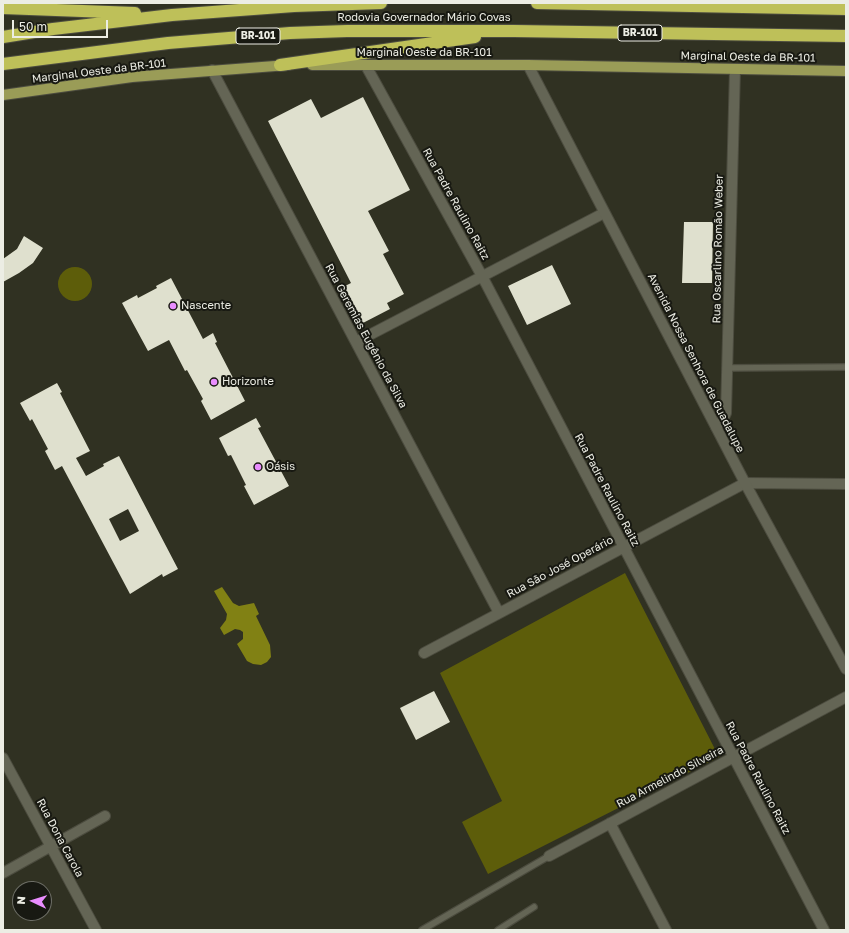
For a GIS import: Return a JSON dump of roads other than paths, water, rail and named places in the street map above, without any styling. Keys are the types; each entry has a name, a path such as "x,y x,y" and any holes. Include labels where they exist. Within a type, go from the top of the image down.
{"highway":[{"name":"Rodovia Governador Mário Covas","path":"3,37 52,29 172,15 287,7 381,3"},
{"path":"537,3 846,9"},
{"path":"804,8 841,3"},
{"path":"3,8 172,15"},
{"name":"Rodovia Governador Mário Covas","path":"3,64 168,43 290,34 411,30 846,36"},
{"path":"280,65 514,31"}],"main road":[{"name":"Marginal Oeste da BR-101","path":"3,95 132,77 280,65 528,65 846,71"}],"street":[{"name":"Rua Padre Raulino Raitz","path":"366,64 482,276 824,930"},
{"name":"Avenida Nossa Senhora de Guadalupe","path":"528,65 745,483 846,669"},
{"name":"Rua Oscarlino Romão Weber","path":"716,427 722,421 726,413 735,69"},
{"name":"Rua Geremias Eugênio da Silva","path":"212,70 499,613"},
{"path":"356,342 604,213"},
{"name":"Rua São José Operário","path":"424,653 745,483 846,484"},
{"name":"Rua Armelindo Silveira","path":"549,856 846,697"},
{"name":"Rua Dona Carola","path":"3,758 96,930"},
{"path":"3,873 105,816"},
{"path":"610,823 666,930"}],"lane":[{"path":"727,368 846,367"},
{"path":"422,930 549,856"},
{"path":"498,930 534,907"}],"place":[{"name":"Nascente","path":"173,306"},
{"name":"Horizonte","path":"214,382"},
{"name":"Oásis","path":"258,467"}]}
